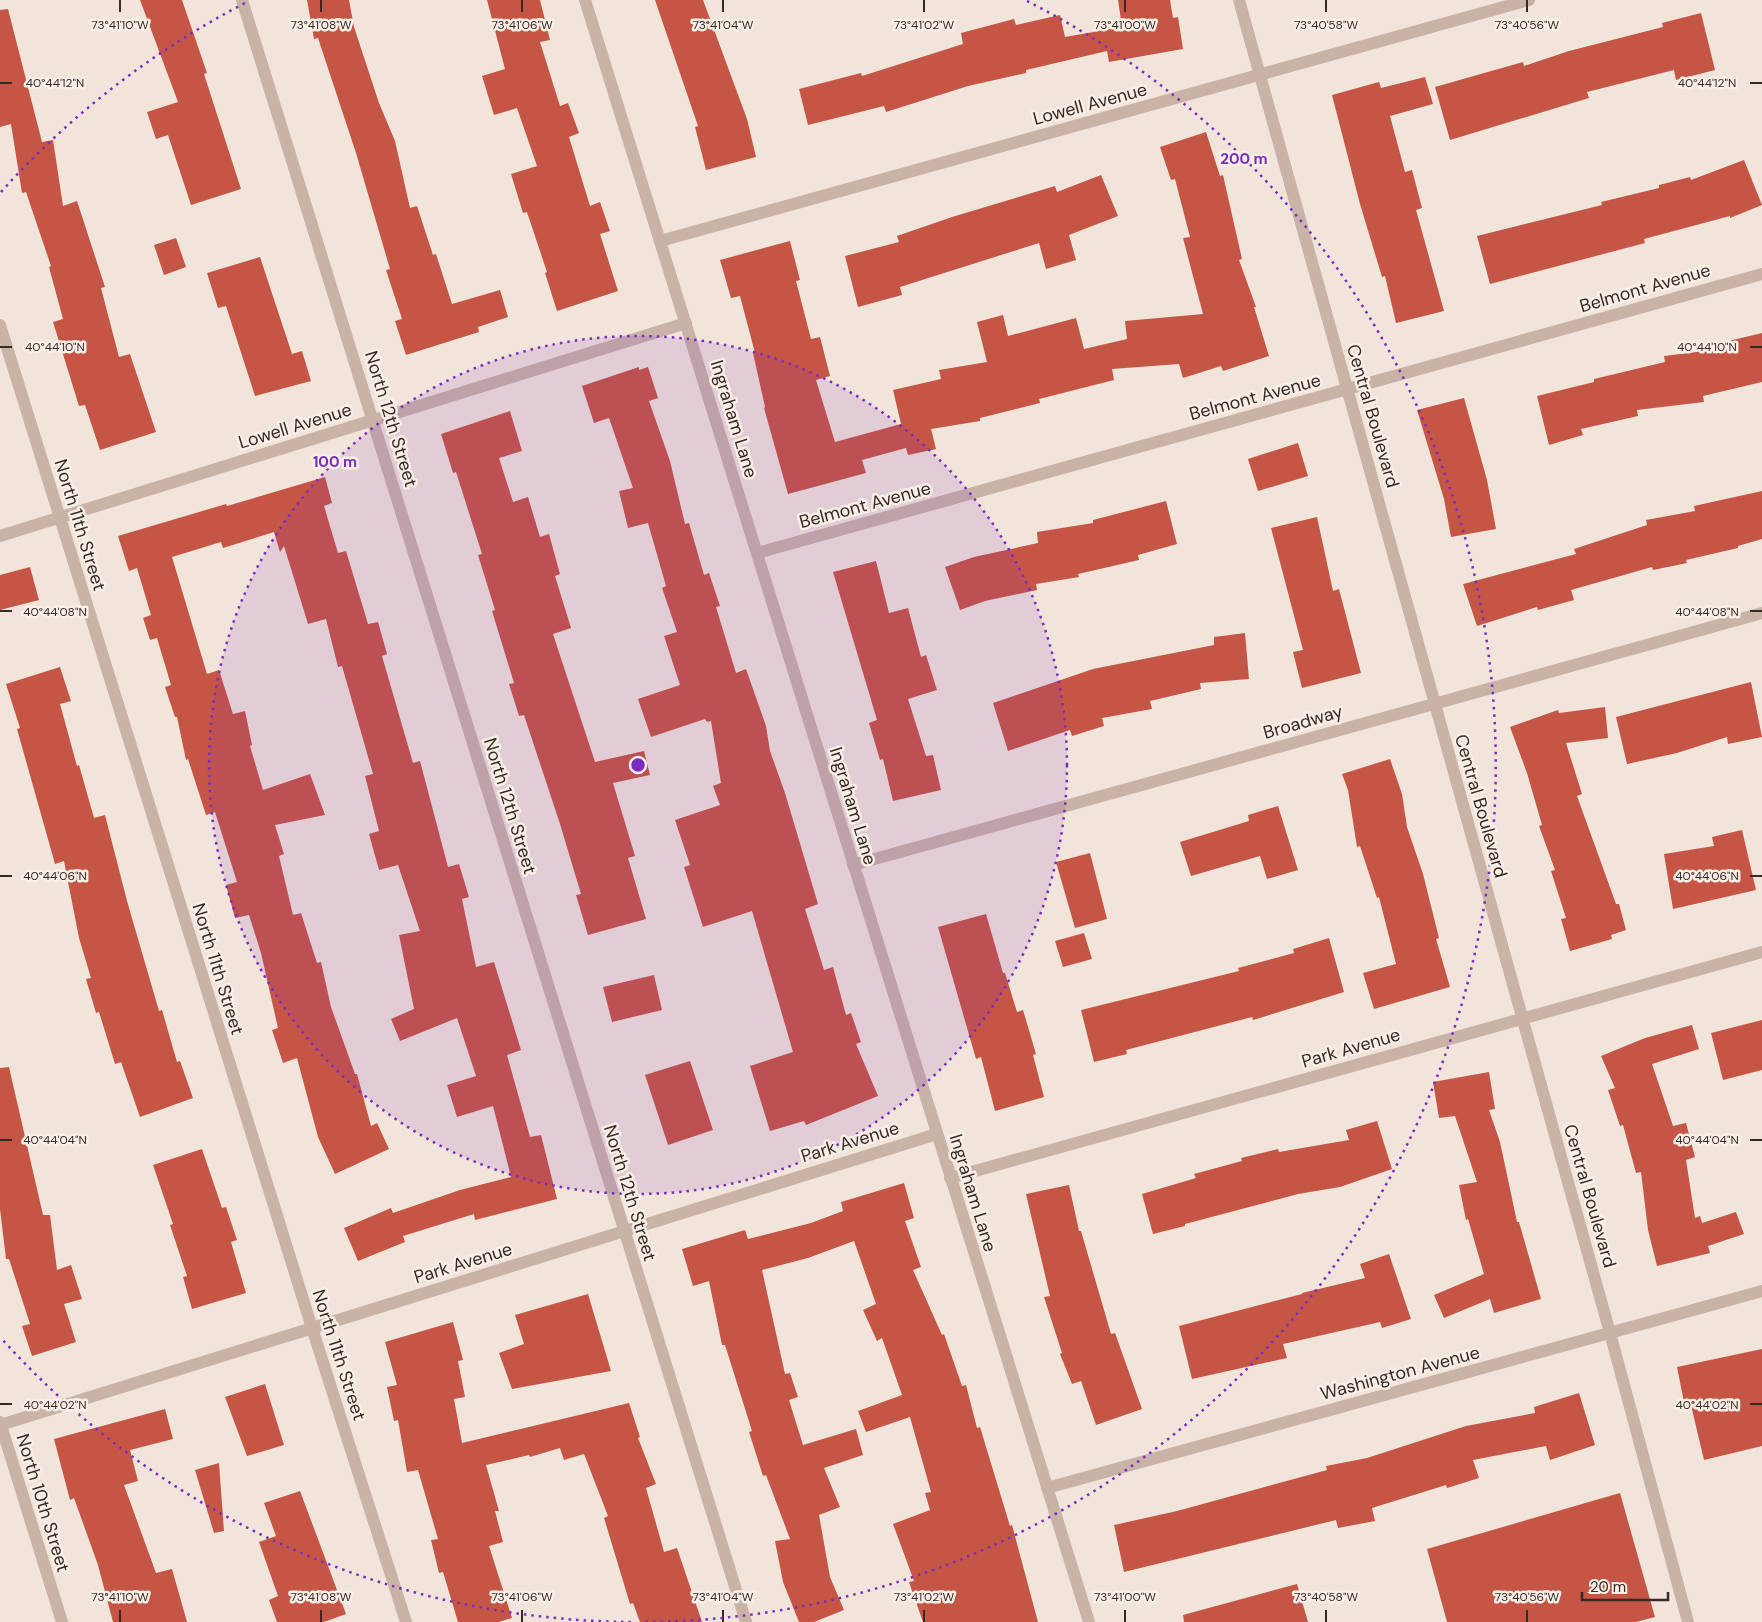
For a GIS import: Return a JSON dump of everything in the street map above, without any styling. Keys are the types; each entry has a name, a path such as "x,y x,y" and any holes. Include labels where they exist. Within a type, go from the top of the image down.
{"street":[{"name":"North 12th Street","path":"242,0 746,1622"},
{"name":"Ingraham Lane","path":"585,0 1089,1622"},
{"name":"Central Boulevard","path":"1239,0 1610,1333 1688,1622"},
{"name":"Lowell Avenue","path":"660,241 1529,0"},
{"name":"Belmont Avenue","path":"757,552 1762,274"},
{"name":"Lowell Avenue","path":"0,536 686,323"},
{"name":"North 11th Street","path":"0,325 312,1328 406,1622"},
{"name":"Broadway","path":"853,865 1762,613"},
{"name":"Park Avenue","path":"950,1178 1762,952"},
{"name":"Park Avenue","path":"0,1424 937,1134"},
{"name":"Washington Avenue","path":"1047,1488 1762,1291"},
{"name":"North 10th Street","path":"0,1424 62,1622"}],"building":[{"path":"140,0 182,0 207,73 204,74 241,189 191,205 168,135 156,139 147,112 178,102"},
{"path":"307,0 349,0 354,27 379,103 395,141 410,208 417,206 433,255 436,254 452,304 500,290 508,317 478,327 479,332 406,355 395,321 402,319 386,270 390,269 356,153 318,38 314,39"},
{"path":"487,0 540,0 550,40 540,42 560,106 568,103 579,133 569,137 590,206 600,202 610,231 600,234 618,291 557,311 545,273 547,272 527,212 523,213 511,174 537,166 517,108 494,115 482,76 505,69"},
{"path":"655,0 703,0 747,119 756,157 706,170 695,127 698,126"},
{"path":"1118,0 1170,0 1173,18 1178,17 1183,49 1109,62 1107,51 1026,70 1026,73 968,86 886,112 884,106 808,125 799,89 861,73 862,76 963,44 961,33 1014,19 1016,25 1060,15 1065,37 1122,27"},
{"path":"8,9 42,142 53,140 63,206 77,201 105,287 101,288 119,357 130,354 156,432 100,450 85,405 79,406 53,322 63,319 49,267 51,266 26,192 22,193 11,124 0,127 0,10"},
{"path":"1701,13 1715,70 1676,80 1674,70 1587,92 1589,98 1450,140 1435,87 1523,62 1524,66 1569,51 1663,27 1662,23"},
{"path":"1425,77 1433,104 1390,116 1405,172 1412,170 1422,208 1416,210 1444,311 1396,323 1385,276 1382,277 1360,204 1332,95 1379,82 1381,88"},
{"path":"1206,132 1220,176 1223,175 1242,259 1239,260 1256,307 1254,307 1269,356 1223,371 1221,366 1183,378 1179,364 1112,369 1114,380 1039,399 1040,403 980,418 980,421 931,429 936,449 908,455 906,448 862,460 866,473 788,494 764,408 753,353 755,353 740,296 731,298 720,260 790,241 800,280 796,281 811,339 820,337 830,376 816,380 835,442 901,424 893,390 941,379 939,370 987,362 977,322 1003,315 1008,336 1076,318 1084,349 1127,339 1125,321 1203,314 1183,238 1190,237 1175,179 1171,180 1160,147"},
{"path":"1744,160 1762,205 1730,218 1730,216 1644,239 1645,243 1490,284 1477,236 1602,205 1601,202 1659,188 1659,185 1690,177 1691,180"},
{"path":"1101,175 1118,216 1069,235 1076,260 1046,269 1039,243 900,287 902,295 858,307 845,256 899,242 897,236 952,217 1055,186 1057,192"},
{"path":"176,238 186,267 164,275 154,245"},
{"path":"260,257 292,354 302,351 311,381 255,396 226,306 218,308 207,273"},
{"path":"1762,333 1762,382 1703,396 1704,402 1637,410 1638,416 1581,429 1583,435 1549,445 1537,396 1594,382 1594,379 1665,362 1664,356 1713,350 1712,345"},
{"path":"639,367 639,370 648,367 658,398 649,401 670,461 685,524 689,523 704,575 709,573 720,606 716,607 736,673 746,669 766,726 770,751 785,793 818,904 805,909 824,970 833,967 846,1015 851,1013 861,1042 856,1044 878,1096 806,1125 804,1121 770,1131 750,1066 793,1052 752,911 703,927 684,867 690,865 675,820 720,805 713,786 721,783 711,721 707,722 705,719 651,737 638,699 680,685 664,636 677,632 662,588 666,586 648,523 628,528 619,491 633,488 609,418 594,423 582,386"},
{"path":"1464,398 1487,480 1496,529 1451,537 1444,499 1417,410"},
{"path":"510,411 522,451 499,458 513,502 528,497 540,537 549,534 560,574 555,576 571,628 553,634 595,762 644,751 650,775 613,783 635,856 628,858 646,919 588,935 576,895 581,894 560,824 524,715 519,716 509,684 514,683 492,611 495,610 478,555 482,554 456,472 453,473 441,434"},
{"path":"1298,443 1308,476 1258,491 1248,459"},
{"path":"325,477 332,503 324,506 338,553 346,551 368,624 378,622 387,654 382,656 413,763 420,761 448,867 459,864 469,897 462,899 476,967 494,962 521,1050 507,1055 530,1137 541,1135 557,1199 475,1220 474,1214 403,1236 405,1242 358,1261 344,1228 391,1208 393,1213 460,1190 511,1177 493,1106 457,1117 447,1085 476,1076 457,1018 400,1041 391,1019 414,1009 399,935 420,931 398,865 379,870 369,834 379,831 365,776 373,774 342,666 338,667 326,619 308,624 284,546 280,552 274,532 223,548 221,542 172,557 207,674 219,670 233,714 245,711 252,745 250,746 263,790 310,774 325,815 275,825 284,854 279,856 293,915 301,913 317,963 321,962 331,1007 355,1074 357,1074 371,1126 377,1123 389,1149 335,1174 318,1137 297,1058 283,1063 272,1030 278,1028 261,953 249,915 235,918 226,885 237,882 215,812 206,815 188,759 186,760 177,717 175,717 165,687 171,685 157,638 150,640 143,618 151,615 137,568 129,571 118,536"},
{"path":"1762,491 1762,539 1738,546 1738,548 1686,560 1687,563 1653,570 1652,567 1571,590 1574,600 1538,610 1537,607 1477,626 1463,584 1576,554 1574,549 1647,525 1646,520 1695,511 1694,506"},
{"path":"1166,501 1177,544 1138,555 1139,560 1078,574 1079,577 1036,584 1037,590 985,601 960,610 945,567 974,557 1038,543 1037,532 1093,523 1093,520"},
{"path":"1317,517 1333,591 1339,589 1361,673 1302,688 1293,652 1303,650 1271,528"},
{"path":"876,561 889,613 908,608 921,657 926,655 937,690 908,699 926,756 933,755 941,790 893,801 883,759 880,760 869,723 877,720 833,572"},
{"path":"30,567 39,600 0,610 0,575"},
{"path":"1245,633 1249,679 1200,683 1201,689 1150,701 1152,709 1102,718 1104,726 1072,736 1070,730 1008,751 993,703 1093,669 1214,645 1214,637"},
{"path":"60,667 71,701 60,704 77,766 79,765 94,818 105,815 127,901 159,1011 162,1010 177,1062 180,1061 193,1098 140,1117 121,1062 115,1064 99,1012 96,1013 86,979 91,978 79,938 64,861 55,864 17,729 20,728 6,684"},
{"path":"1751,682 1762,737 1728,744 1727,737 1677,753 1627,764 1616,717"},
{"path":"1605,707 1608,738 1566,743 1582,794 1577,796 1616,904 1619,904 1626,930 1611,935 1612,939 1570,951 1561,919 1566,918 1551,871 1555,870 1539,826 1542,825 1527,773 1510,727 1558,710 1559,713"},
{"path":"1390,759 1402,794 1407,827 1423,874 1439,938 1436,939 1450,987 1374,1009 1363,973 1396,964 1379,897 1377,898 1360,846 1357,847 1348,790 1342,774"},
{"path":"1278,806 1298,870 1267,879 1260,856 1191,876 1180,842 1249,821 1248,815"},
{"path":"1742,830 1756,890 1673,909 1664,854 1714,846 1712,837"},
{"path":"1090,853 1107,919 1075,928 1056,862"},
{"path":"986,914 1003,973 1005,973 1017,1012 1023,1010 1036,1054 1033,1055 1044,1097 995,1111 981,1057 976,1059 938,927"},
{"path":"1084,933 1092,959 1063,967 1055,941"},
{"path":"1329,938 1344,992 1253,1020 1252,1017 1126,1050 1127,1054 1094,1062 1081,1010 1239,971 1238,968 1294,953 1293,949"},
{"path":"654,975 662,1010 612,1022 603,987"},
{"path":"1762,1020 1762,1070 1723,1080 1711,1033"},
{"path":"1692,1025 1699,1049 1652,1064 1673,1126 1686,1123 1695,1157 1686,1160 1695,1218 1700,1216 1702,1223 1736,1212 1744,1234 1708,1246 1710,1253 1657,1266 1648,1230 1641,1172 1636,1173 1623,1125 1620,1126 1608,1090 1615,1088 1601,1056 1645,1038"},
{"path":"690,1061 713,1130 668,1145 645,1075"},
{"path":"9,1067 43,1215 50,1215 57,1270 71,1265 82,1299 64,1304 76,1342 32,1356 22,1326 30,1324 9,1259 6,1259 0,1209 0,1068"},
{"path":"1489,1072 1495,1109 1489,1110 1500,1142 1517,1222 1519,1222 1541,1299 1494,1313 1490,1299 1444,1318 1434,1295 1484,1274 1468,1219 1466,1220 1459,1185 1477,1182 1455,1116 1439,1118 1433,1082"},
{"path":"1377,1121 1392,1169 1340,1187 1298,1194 1153,1234 1142,1194 1196,1178 1194,1174 1242,1161 1241,1158 1278,1149 1279,1152 1349,1140 1346,1130"},
{"path":"202,1149 222,1208 226,1207 237,1240 231,1242 246,1293 192,1309 183,1277 187,1276 170,1225 173,1224 153,1165"},
{"path":"904,1183 914,1218 905,1221 921,1267 913,1270 942,1335 944,1334 962,1386 966,1385 977,1428 980,1427 1010,1526 1012,1525 1038,1622 923,1622 909,1582 914,1581 893,1524 930,1510 925,1493 931,1492 910,1417 866,1432 858,1411 902,1395 882,1338 877,1341 863,1310 876,1304 854,1241 808,1258 762,1270 785,1374 790,1373 798,1397 789,1400 803,1445 856,1429 863,1455 824,1468 840,1507 819,1515 830,1577 844,1610 814,1622 799,1622 783,1582 775,1541 790,1539 766,1475 763,1476 749,1432 752,1431 725,1345 722,1345 709,1281 693,1286 682,1249 745,1230 748,1239 811,1223 843,1211 841,1202"},
{"path":"1069,1185 1079,1231 1081,1231 1111,1334 1115,1333 1142,1409 1096,1425 1081,1381 1072,1384 1060,1354 1062,1353 1044,1297 1050,1296 1026,1194"},
{"path":"1389,1254 1411,1319 1382,1328 1380,1322 1283,1344 1287,1358 1192,1379 1179,1326 1365,1278 1360,1264"},
{"path":"588,1294 611,1371 512,1389 499,1353 524,1344 515,1315"},
{"path":"453,1322 463,1360 458,1361 465,1397 454,1399 462,1443 629,1403 640,1437 638,1438 656,1484 646,1488 664,1552 677,1548 702,1622 640,1622 633,1603 630,1604 604,1518 608,1516 584,1454 564,1460 560,1448 530,1457 529,1455 486,1465 499,1511 495,1511 503,1542 489,1546 512,1618 499,1622 458,1622 443,1572 439,1573 431,1540 438,1539 418,1470 407,1472 398,1420 394,1421 387,1387 397,1385 385,1342"},
{"path":"1762,1349 1762,1446 1704,1460 1690,1401 1684,1402 1677,1367"},
{"path":"265,1384 284,1445 247,1456 225,1397"},
{"path":"1579,1393 1595,1445 1550,1460 1546,1446 1473,1460 1479,1478 1447,1488 1446,1485 1372,1508 1375,1521 1338,1528 1336,1520 1124,1572 1114,1525 1177,1511 1327,1470 1326,1466 1367,1458 1466,1426 1535,1413 1534,1407"},
{"path":"165,1409 173,1439 130,1450 138,1481 124,1485 156,1573 172,1569 187,1622 113,1622 98,1565 74,1498 70,1500 54,1439"},
{"path":"219,1463 224,1531 214,1533 195,1470"},
{"path":"300,1491 346,1614 324,1622 277,1622 269,1600 278,1596 259,1542 276,1536 264,1503"},
{"path":"1620,1493 1655,1617 1636,1622 1447,1622 1427,1549"},
{"path":"1297,1584 1308,1622 1184,1622 1183,1615"}]}
